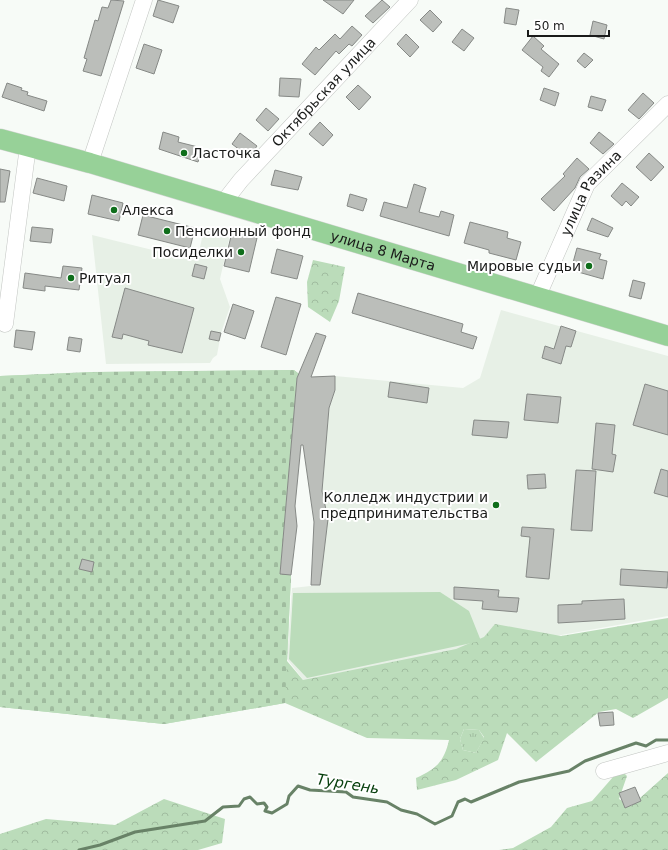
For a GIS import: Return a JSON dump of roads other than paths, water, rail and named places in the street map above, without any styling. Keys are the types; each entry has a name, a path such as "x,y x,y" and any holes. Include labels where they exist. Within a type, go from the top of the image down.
{"main road":[{"name":"улица 8 Марта","path":"0,139 90,163 536,298 668,336"}],"street":[{"path":"90,163 144,0"},
{"name":"Октябрьская улица","path":"223,203 241,180 410,0"},
{"name":"улица Разина","path":"536,298 587,184 668,104"},
{"path":"5,324 28,146"},
{"path":"604,771 668,753"}],"waterway":[{"name":"Тургень","path":"79,850 100,845 135,832 205,821 223,807 239,806 244,799 250,797 257,804 264,803 267,807 265,811 272,813 287,804 289,796 298,786 310,790 346,792 353,797 387,802 401,810 417,814 435,824 452,816 458,802 465,799 471,802 519,782 569,771 585,761 636,743 646,746 656,740 668,740"}],"place":[{"name":"Ласточка","path":"184,153"},
{"name":"Алекса","path":"114,210"},
{"name":"Пенсионный фонд","path":"167,231"},
{"name":"Посиделки","path":"241,252"},
{"name":"Мировые судьи","path":"589,266"},
{"name":"Ритуал","path":"71,278"},
{"name":"Колледж индустрии и предпринимательства","path":"496,505"}]}
